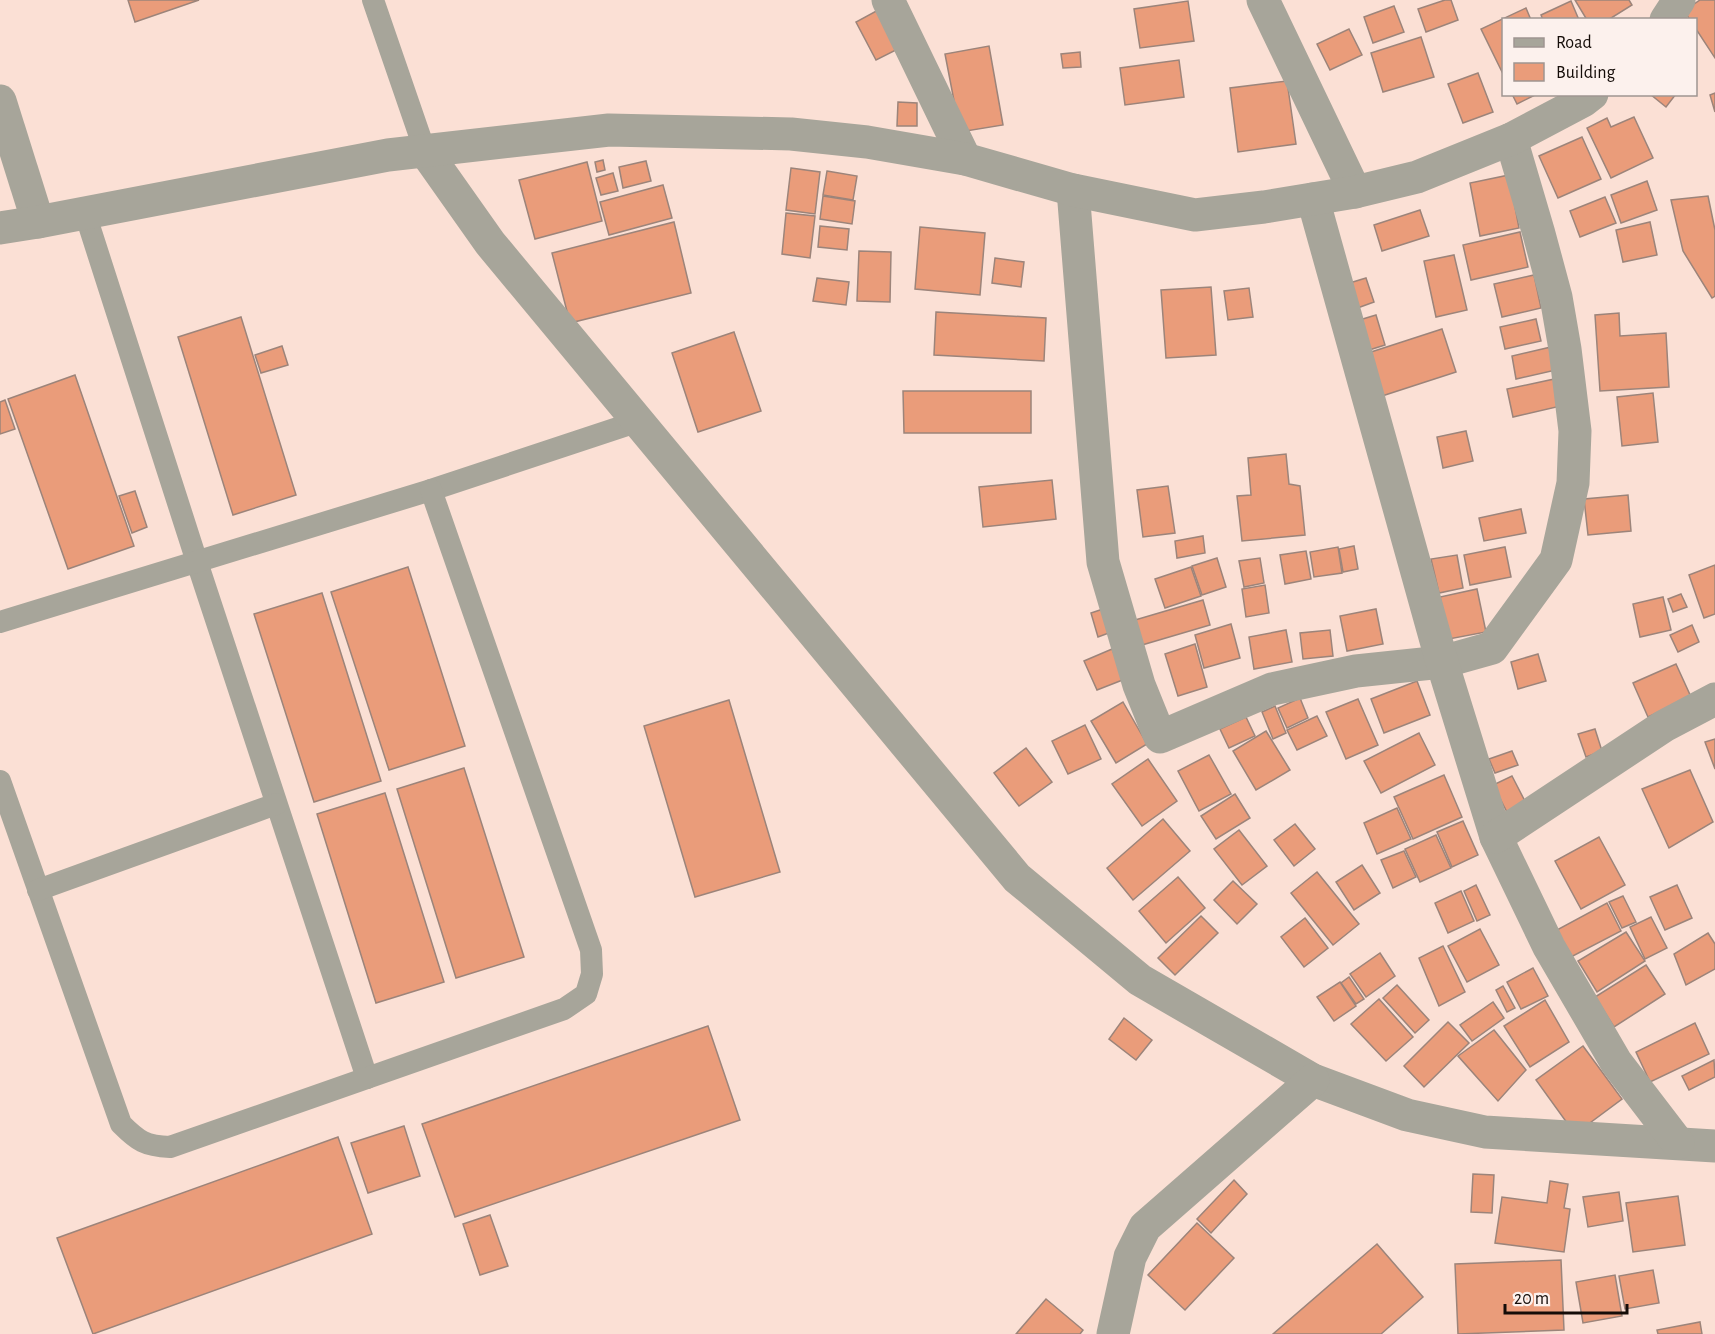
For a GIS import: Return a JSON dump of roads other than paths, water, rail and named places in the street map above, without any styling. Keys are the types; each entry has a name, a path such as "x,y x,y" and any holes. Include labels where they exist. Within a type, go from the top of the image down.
{"street":[{"path":"888,0 965,159"},
{"path":"1263,0 1355,192"},
{"path":"1666,18 1679,0"},
{"path":"0,228 388,155 609,130 790,134 867,142 965,159 1073,190 1195,215 1355,192 1417,177 1511,139 1589,96"},
{"path":"0,101 38,222"},
{"path":"1073,190 1103,562 1139,685 1160,737 1272,689 1356,671 1442,662 1492,648 1556,560 1573,483 1575,431 1556,297 1511,139"},
{"path":"425,150 490,243 1017,878 1140,980 1313,1080 1407,1115 1485,1132 1715,1146"},
{"path":"1313,199 1442,662 1496,837 1549,947 1616,1062 1678,1143"},
{"path":"1496,837 1664,726 1715,699"},
{"path":"1113,1334 1130,1257 1145,1227 1313,1080"}],"lane":[{"path":"373,0 425,150"},
{"path":"85,213 276,804 368,1078"},
{"path":"0,622 431,490 639,421"},
{"path":"0,781 121,1124 137,1140 153,1147 170,1147 564,1009 586,994 592,974 591,950 431,490"},
{"path":"38,890 276,804"}]}
